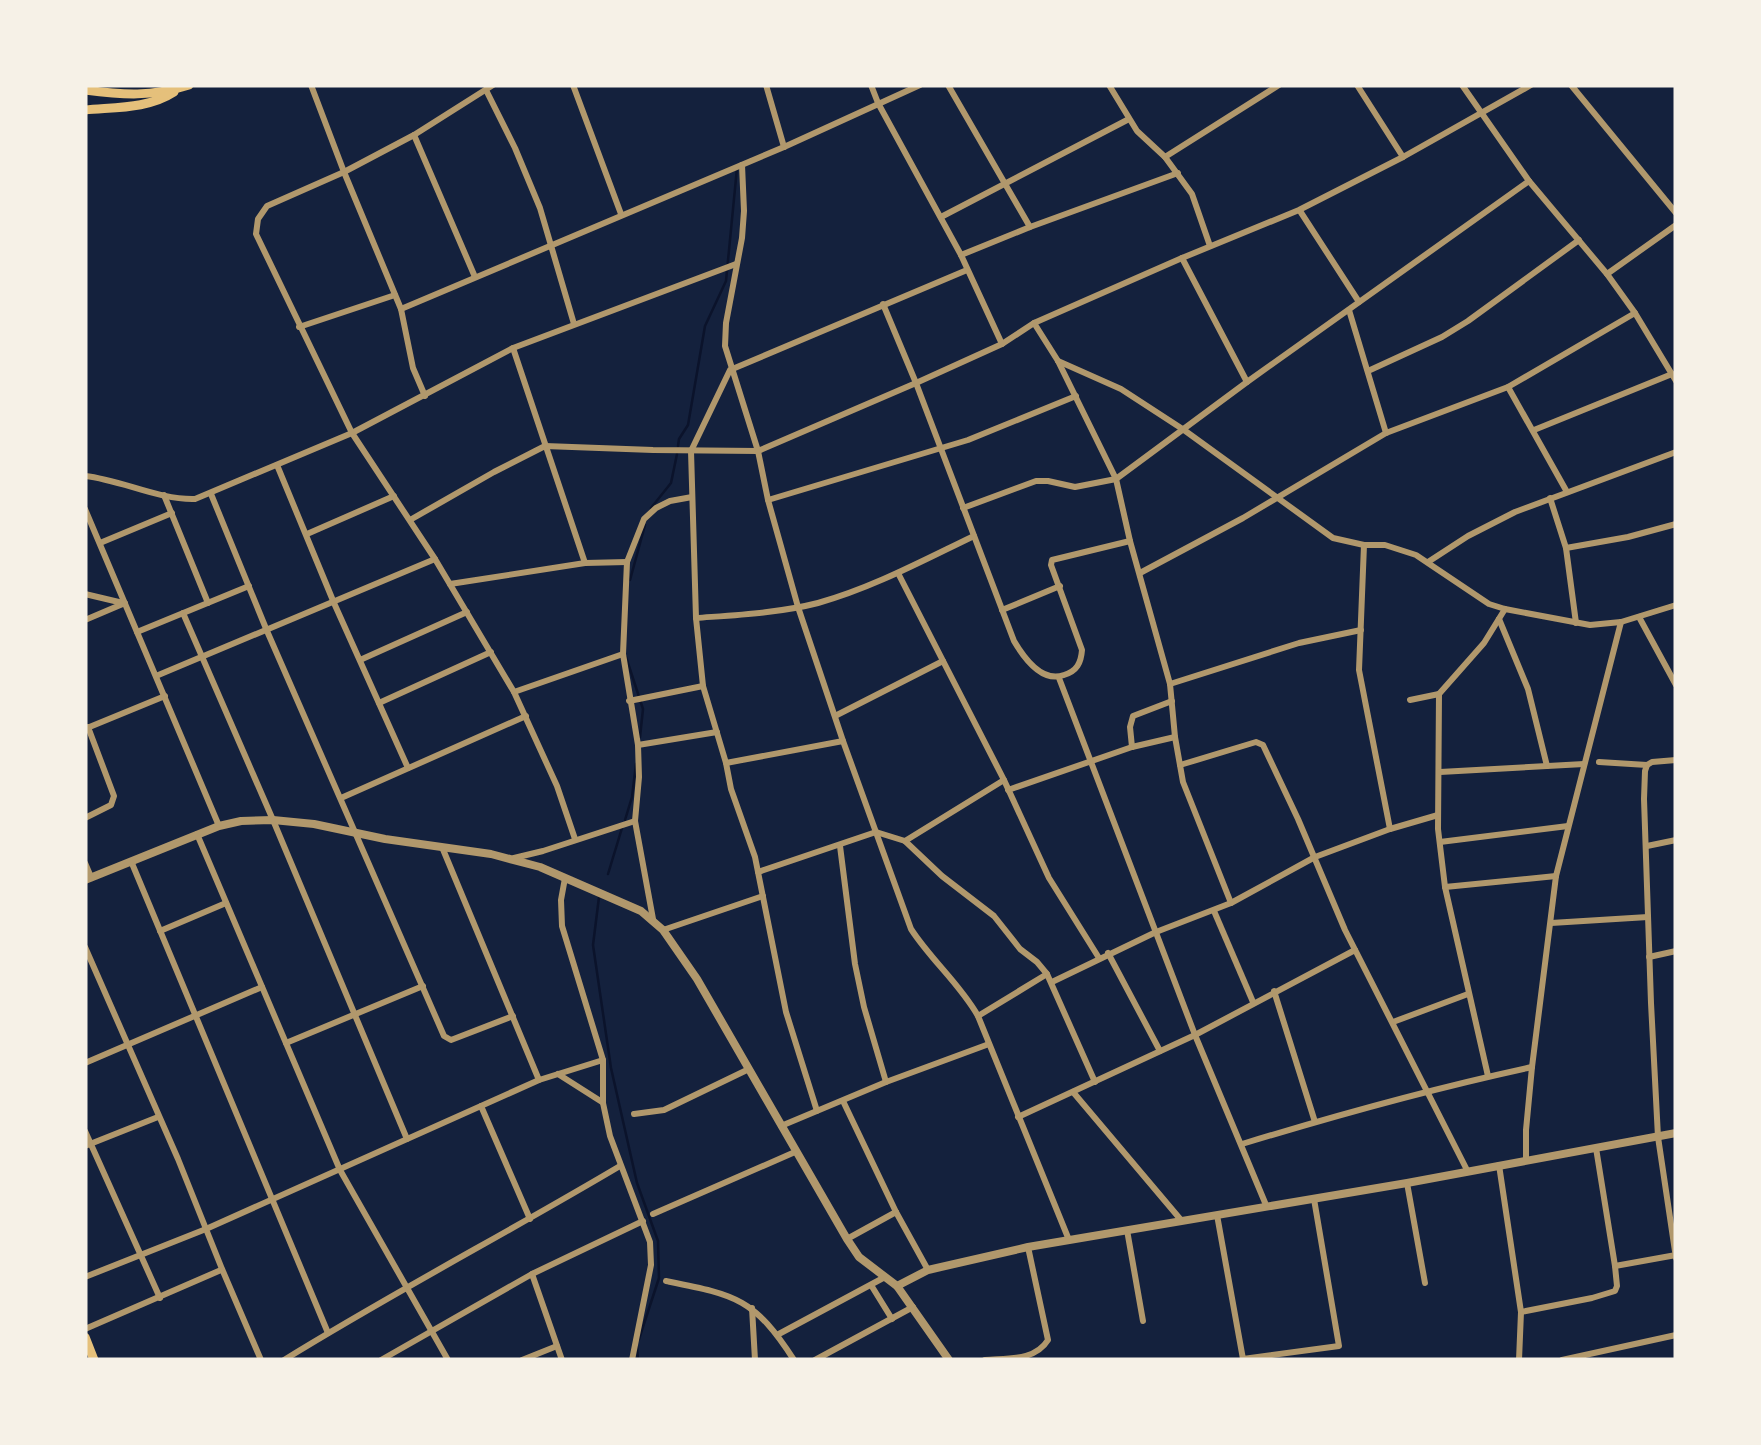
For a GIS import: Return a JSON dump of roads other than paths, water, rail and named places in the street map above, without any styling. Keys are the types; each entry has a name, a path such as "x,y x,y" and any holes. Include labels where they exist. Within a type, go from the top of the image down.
{"main road":[{"path":"85,90 133,96 185,86"},
{"path":"85,110 146,105 185,86"},
{"path":"85,1338 94,1360"}],"street":[{"path":"312,85 401,309 413,368 424,396"},
{"path":"572,85 621,214"},
{"path":"766,85 784,147"},
{"path":"872,85 878,103 961,255 1002,344"},
{"path":"401,309 784,147 920,85"},
{"path":"948,85 1030,227"},
{"path":"1108,85 1138,131 1165,157 1192,194 1210,246"},
{"path":"1165,157 1280,85"},
{"path":"1357,85 1403,156"},
{"path":"1462,85 1529,180 1607,274 1674,378 1534,430"},
{"path":"410,520 545,446 758,451 1002,344 1034,324 1182,258 1299,210 1531,85"},
{"path":"1571,85 1676,213"},
{"path":"574,324 540,208 490,88 414,135 267,206 258,219 256,234 352,432 435,559 514,692 558,786 575,839"},
{"path":"941,217 1129,119"},
{"path":"414,135 476,277"},
{"path":"742,165 744,211 725,346 758,451 798,607 911,929 978,1016 1069,1240"},
{"path":"961,255 1178,174"},
{"path":"963,508 1036,481 1075,487 1116,479 1529,180"},
{"path":"1299,210 1359,302"},
{"path":"1607,274 1676,225"},
{"path":"1368,372 1455,329 1579,240"},
{"path":"1182,258 1247,382"},
{"path":"85,476 180,500 195,500 352,432 512,348 737,263"},
{"path":"817,1111 786,1012 758,872 703,686 696,618 690,451 730,370 968,270"},
{"path":"299,328 395,295"},
{"path":"883,304 1014,641 1037,670 1059,678 1073,672 1081,662 1082,650 1052,560 1130,541"},
{"path":"1348,310 1386,433"},
{"path":"1140,574 1181,554 1386,433 1508,387 1634,314"},
{"path":"1034,324 1076,396 1116,479 1170,684 1175,736 1190,802 1231,903"},
{"path":"512,348 585,562"},
{"path":"1058,362 1121,389 1333,538 1401,549 1428,562 1480,599 1504,609 1576,623 1606,624 1676,605"},
{"path":"1508,387 1567,492"},
{"path":"768,500 968,440 1076,396"},
{"path":"1428,562 1495,522 1676,452"},
{"path":"276,465 408,768"},
{"path":"210,494 447,1040 513,1016"},
{"path":"164,495 208,602"},
{"path":"306,534 394,496"},
{"path":"653,920 634,821 638,745 622,654 628,562 644,519 670,501 692,497"},
{"path":"1550,498 1566,548 1576,623"},
{"path":"85,510 219,826"},
{"path":"100,543 172,514"},
{"path":"1566,548 1676,524"},
{"path":"696,618 819,602 898,573 974,536"},
{"path":"1364,545 1360,680 1390,828"},
{"path":"156,676 435,559"},
{"path":"450,584 585,562 628,562"},
{"path":"898,573 1050,878 1099,958"},
{"path":"137,632 248,586"},
{"path":"1002,610 1060,586"},
{"path":"85,594 125,603"},
{"path":"85,620 125,603"},
{"path":"1410,700 1440,694 1484,642 1504,609"},
{"path":"360,660 467,612"},
{"path":"183,613 407,1140"},
{"path":"1639,618 1676,685"},
{"path":"1499,619 1528,689 1546,766"},
{"path":"1526,1160 1532,1067 1556,876 1621,622"},
{"path":"1170,684 1299,643 1362,630"},
{"path":"379,703 491,652"},
{"path":"514,692 622,654"},
{"path":"835,716 944,661"},
{"path":"1059,678 1195,1035 1266,1205"},
{"path":"630,701 703,686"},
{"path":"1440,694 1438,815 1444,887 1488,1076"},
{"path":"85,818 111,805 114,796 86,728 165,696"},
{"path":"1132,746 1133,716 1172,702"},
{"path":"341,798 526,716"},
{"path":"638,745 716,732"},
{"path":"1008,790 1132,746 1175,736"},
{"path":"726,763 843,741"},
{"path":"1180,765 1260,742 1355,950 1468,1172"},
{"path":"1615,1266 1676,1257 1658,1137 1644,770 1652,762 1676,760"},
{"path":"1599,762 1647,766"},
{"path":"1440,772 1584,764"},
{"path":"904,841 1004,780"},
{"path":"1052,982 1108,953 1231,903 1315,858 1390,828 1438,815"},
{"path":"85,864 88,878 219,826 240,820 273,820 514,858 565,876 641,911 664,930 697,979 846,1240 859,1256 897,1286 948,1360"},
{"path":"514,858 634,821"},
{"path":"1440,842 1568,826"},
{"path":"758,872 876,832 904,841 994,916 1047,974 1095,1082"},
{"path":"196,834 340,1170 448,1360"},
{"path":"1647,846 1676,840"},
{"path":"840,846 855,964 886,1082"},
{"path":"442,847 538,1080"},
{"path":"131,861 328,1333"},
{"path":"565,876 562,926 603,1060 603,1102 620,1166 650,1242 651,1266 632,1360"},
{"path":"1444,887 1556,876"},
{"path":"664,930 763,896"},
{"path":"160,931 226,903"},
{"path":"1214,911 1254,1002"},
{"path":"1551,923 1648,917"},
{"path":"85,947 262,1360"},
{"path":"1018,1117 1195,1035 1355,950"},
{"path":"1649,957 1676,951"},
{"path":"1108,953 1160,1051"},
{"path":"978,1016 1047,974"},
{"path":"85,1063 262,986"},
{"path":"286,1043 423,986"},
{"path":"1274,991 1316,1122"},
{"path":"1393,1022 1468,994"},
{"path":"781,1126 989,1043"},
{"path":"85,1277 206,1229 538,1080 603,1060"},
{"path":"1242,1144 1532,1067"},
{"path":"634,1114 664,1110 748,1068"},
{"path":"558,1074 603,1102"},
{"path":"1073,1092 1181,1220"},
{"path":"843,1101 928,1270"},
{"path":"481,1106 530,1219"},
{"path":"88,1145 158,1116"},
{"path":"85,1131 160,1298"},
{"path":"897,1286 928,1270 1028,1246 1676,1134"},
{"path":"1521,1312 1616,1291 1596,1148"},
{"path":"653,1214 795,1152"},
{"path":"1499,1165 1521,1312 1519,1360"},
{"path":"284,1360 620,1166"},
{"path":"1408,1183 1425,1283"},
{"path":"1217,1215 1243,1360 1339,1346 1314,1199"},
{"path":"846,1240 896,1212"},
{"path":"381,1360 532,1274 643,1221"},
{"path":"1127,1230 1143,1321"},
{"path":"985,1360 1030,1356 1042,1351 1048,1340 1028,1246"},
{"path":"85,1330 222,1270"},
{"path":"532,1274 562,1360"},
{"path":"777,1335 885,1277"},
{"path":"666,1281 728,1295 752,1308 794,1360"},
{"path":"870,1285 892,1319"},
{"path":"816,1360 913,1307"},
{"path":"752,1308 755,1360"},
{"path":"1562,1360 1676,1335"},
{"path":"522,1360 557,1346"}],"waterway":[{"path":"678,446 688,425 705,326 726,281 737,168"},
{"path":"651,508 671,483 677,454"},
{"path":"630,580 645,525"},
{"path":"626,657 643,709 640,737"},
{"path":"625,820 636,764"},
{"path":"608,874 622,828"},
{"path":"599,897 593,945 611,1068 637,1183 658,1241 659,1278 639,1339"},
{"path":"637,1347 638,1360"}]}
